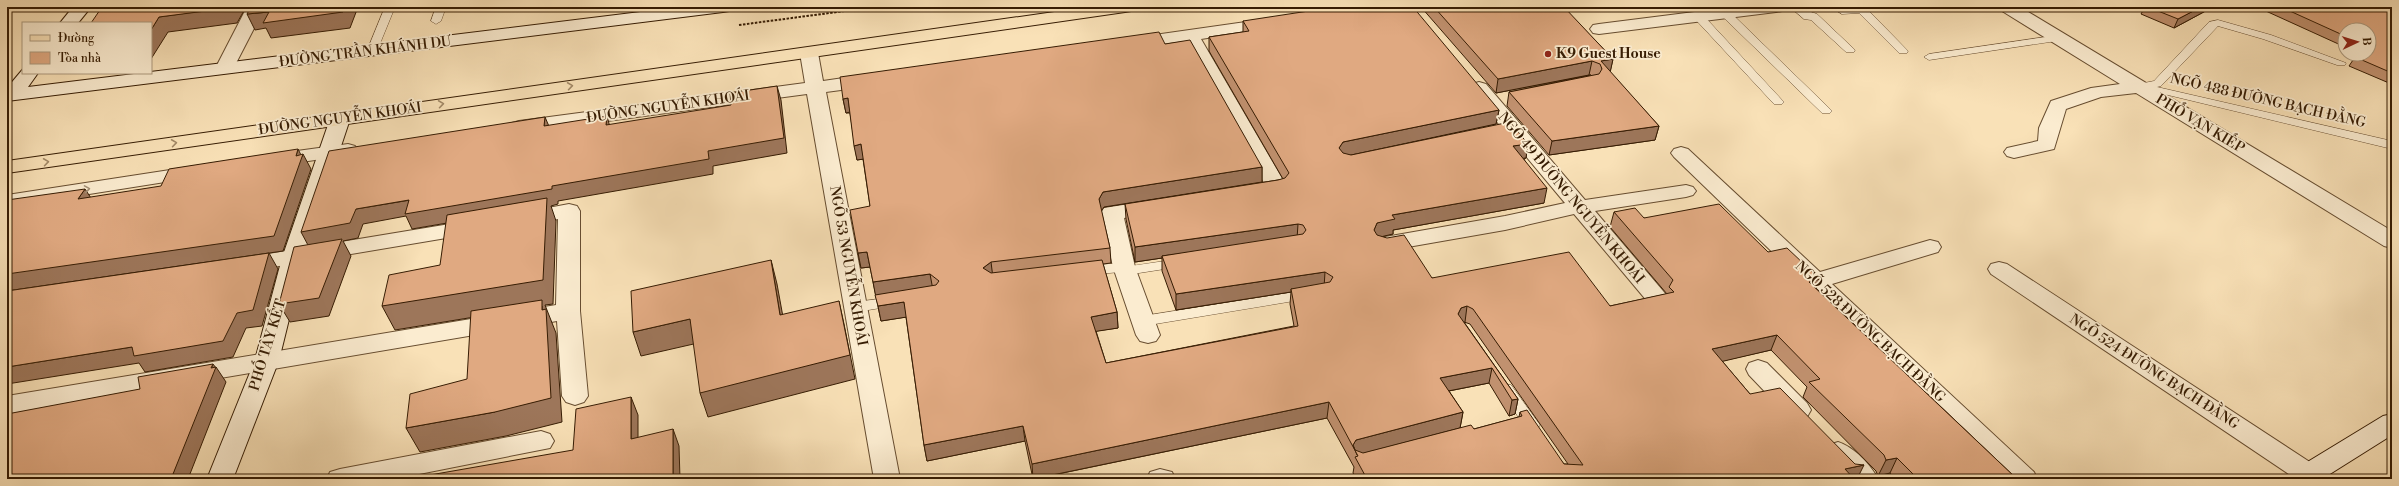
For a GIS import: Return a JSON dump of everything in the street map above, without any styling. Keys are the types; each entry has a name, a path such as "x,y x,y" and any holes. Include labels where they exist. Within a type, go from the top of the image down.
{"main road":[{"name":"ĐƯỜNG NGUYỄN KHOÁI","path":"7,152 1035,7"},
{"name":"ĐƯỜNG NGUYỄN KHOÁI","path":"7,167 1126,7"}],"street":[{"path":"70,22 82,7"},
{"path":"224,69 256,7"},
{"name":"ĐƯỜNG TRẦN KHÁNH DƯ","path":"9,95 723,7"},
{"path":"1599,30 1776,7"},
{"name":"PHỐ VẠN KIẾP","path":"2008,7 2392,240"},
{"path":"1112,46 1292,20"},
{"path":"1190,35 1277,187 1233,194"},
{"name":"NGÕ 53 NGUYỄN KHOÁI","path":"809,53 888,479"},
{"name":"NGÕ 49 ĐƯỜNG NGUYỄN KHOÁI","path":"1465,72 1655,296"},
{"path":"9,95 29,74"},
{"name":"ĐƯỜNG NGUYỄN KHOÁI","path":"502,129 886,78"},
{"path":"2014,152 2047,145 2049,128 2058,106 2098,92 2138,87"},
{"path":"1491,102 1513,98"},
{"name":"PHỐ TÂY KẾT","path":"220,479 266,360 293,258 340,119"},
{"path":"1489,133 1513,128"},
{"path":"259,163 368,147"},
{"name":"NGÕ 528 ĐƯỜNG BẠCH ĐẰNG","path":"1681,153 2024,479"},
{"path":"7,201 211,170"},
{"path":"1385,244 1505,224 1578,206 1686,191"},
{"path":"1145,328 1125,269 1112,213 1173,203"},
{"path":"224,268 293,258 569,211 568,311 575,396"},
{"path":"1816,281 1930,247"},
{"name":"NGÕ 524 ĐƯỜNG BẠCH ĐẰNG","path":"1999,269 2306,477"},
{"path":"7,404 568,311"},
{"path":"1758,369 1865,479"},
{"path":"2306,477 2392,423"},
{"path":"340,479 541,441"}],"lane":[{"path":"372,51 390,7"},
{"path":"436,21 441,7"},
{"path":"1796,7 1808,17 1814,16 1850,50"},
{"path":"1836,7 1842,12 1862,10 1903,51"},
{"path":"1725,14 1826,112"},
{"path":"1699,17 1778,102"},
{"path":"2138,87 2157,84 2214,24 2218,23 2267,37 2341,63"},
{"path":"1930,57 2059,38"},
{"name":"NGÕ 488 ĐƯỜNG BẠCH ĐẰNG","path":"2138,87 2392,144"},
{"path":"1078,272 1125,269 1196,260"},
{"path":"1145,328 1324,293"},
{"path":"856,307 910,299"},
{"path":"1500,380 1540,436"},
{"path":"1512,422 1527,418"}],"building":[{"path":"102,7 230,7 159,17 152,28 152,22 92,22"},
{"path":"251,7 345,7 343,12 263,23 269,12 247,14"},
{"path":"1335,7 1413,7 1499,110 1343,142 1339,148 1343,153 1351,155 1510,122 1528,144 1513,146 1547,188 1392,215 1395,219 1377,223 1374,230 1377,235 1387,238 1404,235 1432,278 1569,252 1610,306 1674,292 1669,287 1673,280 1614,212 1635,208 1644,218 1719,204 1768,252 1787,248 1820,279 1809,282 2017,479 1918,479 1897,458 1886,460 1884,455 1809,382 1820,379 1777,335 1712,349 1750,394 1780,388 1855,464 1864,465 1845,469 1854,479 1367,479 1355,457 1358,456 1329,402 1032,464 1023,426 924,445 904,302 878,306 875,295 936,285 939,281 930,274 873,282 867,252 858,253 850,210 870,206 861,144 854,146 848,98 843,99 840,77 1159,32 1165,44 1190,40 1262,167 1103,192 1099,199 1110,248 991,262 983,268 991,273 1102,260 1117,312 1091,317 1106,363 1298,326 1291,289 1330,282 1333,277 1325,272 1176,294 1162,256 1303,234 1306,230 1303,225 1298,224 1135,247 1125,204 1278,180 1285,178 1289,173 1209,37 1249,31 1243,21","holes":["1467,306 1473,309 1583,465 1564,464 1527,410 1520,412 1522,416 1474,429 1471,425 1363,453 1355,450 1353,445 1356,440 1463,412 1440,378 1492,368 1512,400 1518,399 1458,314 1461,308"]},
{"path":"1434,7 1564,7 1613,59 1601,61 1659,126 1552,141 1509,92 1599,74 1602,69 1600,64 1592,61 1498,79"},
{"path":"2148,7 2201,7 2178,19"},
{"path":"2281,7 2392,7 2392,73 2367,62 2377,62 2377,22 2337,22 2337,32"},
{"path":"777,86 784,138 708,151 709,159 552,186 552,189 405,214 409,200 356,209 350,223 301,232 329,151 545,117 544,126 607,116 606,125 731,105 730,93"},
{"path":"298,149 296,156 303,154 274,236 7,274 7,200 85,189 78,199 161,186 169,169"},
{"path":"547,198 543,280 382,306 389,275 440,265 447,215"},
{"path":"342,239 319,298 279,304 294,247"},
{"path":"269,253 253,310 237,313 223,341 134,356 132,347 7,367 7,291"},
{"path":"771,260 780,315 839,301 850,355 700,393 690,319 633,332 631,291"},
{"path":"542,300 542,310 546,309 551,398 495,412 406,428 410,394 467,379 471,311"},
{"path":"213,364 211,368 216,367 171,479 7,479 7,414 140,389 138,377"},
{"path":"631,397 631,439 673,429 673,479 407,479 573,450 576,409"}],"place":[{"name":"K9 Guest House","path":"1548,54"}]}
